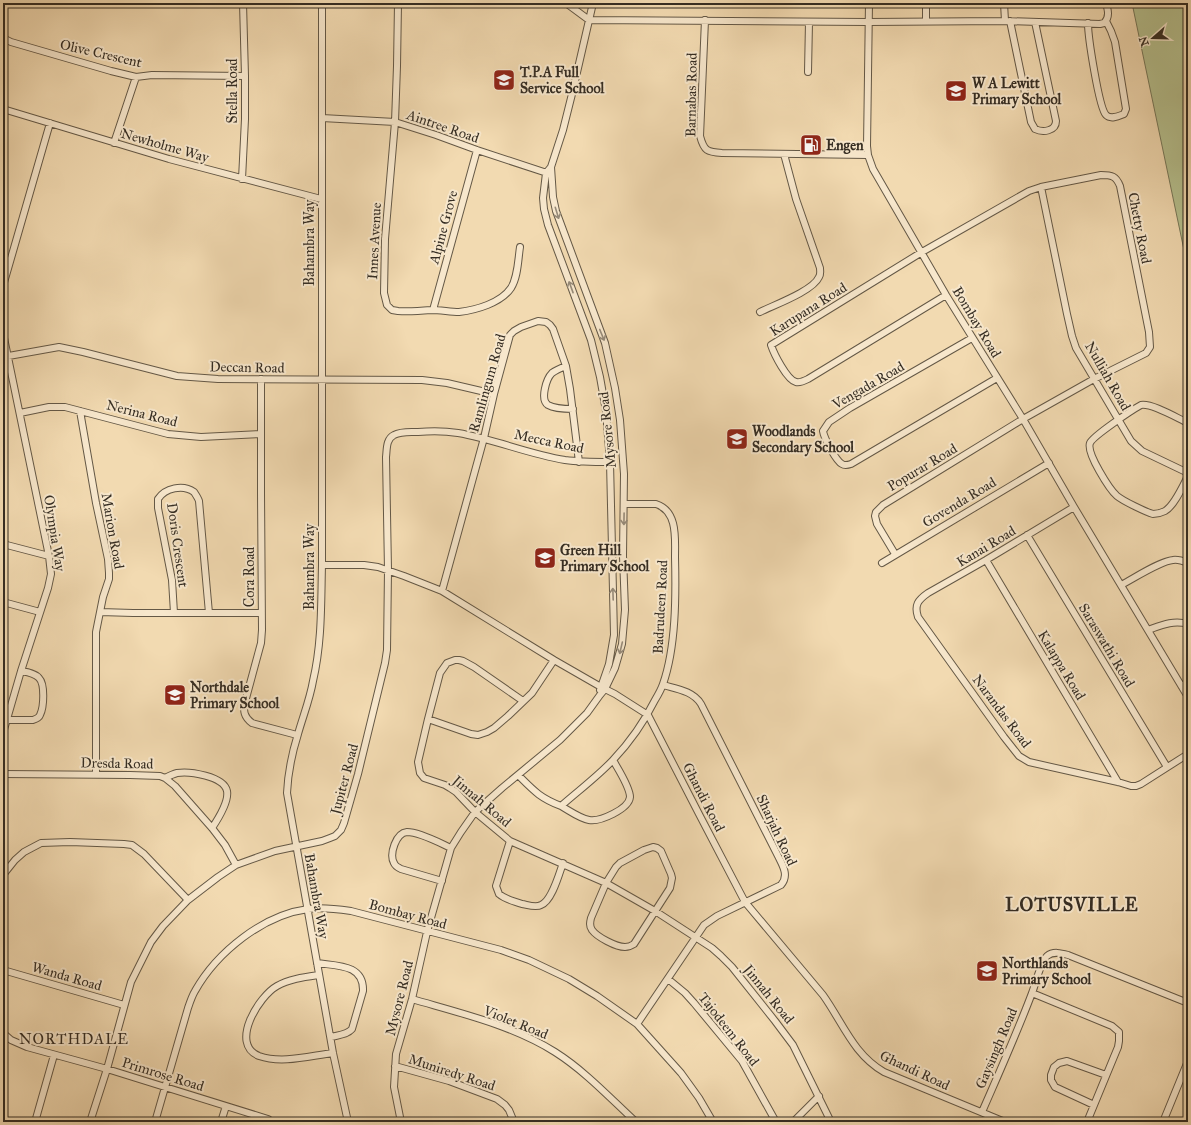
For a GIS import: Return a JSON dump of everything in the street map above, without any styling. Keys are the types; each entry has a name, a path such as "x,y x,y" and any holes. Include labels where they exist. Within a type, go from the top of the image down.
{"street":[{"name":"Stella Road","path":"242,179 245,119 243,3"},
{"name":"Bahambra Way","path":"322,3 322,566 320,626 318,659 313,683 297,735 290,767 287,793 330,1037 348,1122"},
{"name":"Innes Avenue","path":"398,3 398,66 395,122 385,239 384,300 392,310 408,312 433,310 458,312 502,298 511,287 515,277 520,247"},
{"path":"566,3 589,20 809,22 1007,21 1088,24 1103,22 1108,15 1106,3"},
{"path":"549,174 572,94 593,3"},
{"name":"Bombay Road","path":"869,3 867,146 868,155 873,169 946,295 1023,419 1188,698"},
{"path":"926,3 926,22"},
{"path":"1004,3 1031,122 1035,129 1046,131 1054,127 1056,121 1035,22"},
{"name":"Barnabas Road","path":"705,20 700,136 707,151 868,155"},
{"path":"808,72 809,22"},
{"path":"1088,24 1090,51 1102,107 1107,116 1117,117 1124,114 1126,109 1115,42 1111,31 1103,22"},
{"name":"Olive Crescent","path":"3,38 11,42 136,77 152,75 245,76"},
{"path":"114,143 136,77"},
{"name":"Newholme Way","path":"3,109 114,143 242,179 321,199"},
{"name":"Aintree Road","path":"322,118 395,122 549,174"},
{"path":"3,286 50,123"},
{"name":"Alpine Grove","path":"433,310 477,150"},
{"path":"760,312 806,290 817,280 820,274 820,268 796,199 784,154"},
{"name":"Mysore Road","path":"549,174 544,188 544,209 548,225 591,340 606,411 610,462 614,635 603,688"},
{"name":"Mysore Road","path":"401,1122 394,1087 396,1054 412,999 427,932 452,848 475,812 560,740 587,713 600,695 617,662 622,644 625,610 623,556 624,474 616,388 605,343 556,211 549,174"},
{"name":"Chetty Road","path":"922,252 1015,199 1041,186 1102,175 1110,175 1117,180 1120,186 1149,332 1150,348 1141,356 1094,379 1023,419"},
{"name":"Nulliah Road","path":"1041,186 1072,336 1076,348 1131,440 1142,451 1188,473"},
{"name":"Karupana Road","path":"922,252 771,345 776,356 785,372 792,380 798,383 808,380 946,295"},
{"name":"Ramlingum Road","path":"442,591 484,438 510,335 514,331 532,323 542,321 550,325 566,366 579,462"},
{"name":"Olympia Way","path":"3,333 5,356 20,413 51,568 48,588 3,733"},
{"name":"Vengada Road","path":"972,338 850,408 829,422 823,431 836,457 841,464 851,464 997,378"},
{"name":"Deccan Road","path":"5,356 59,347 177,376 199,378 321,380 422,380 435,381 494,394"},
{"path":"566,366 552,373 548,377 544,400 552,407 573,409"},
{"name":"Cora Road","path":"261,379 261,643 245,702 244,715 247,720 252,723 297,735"},
{"path":"1188,423 1145,404 1135,408 1093,439 1089,448 1104,479 1118,496 1152,514 1164,512 1172,504 1188,476"},
{"name":"Nerina Road","path":"20,413 49,407 72,408 168,434 201,436 261,434"},
{"name":"Marion Road","path":"80,411 96,503 108,559 109,579 96,632 96,774"},
{"name":"Popurar Road","path":"895,554 877,524 875,516 878,509 1023,419"},
{"name":"Jupiter Road","path":"90,1122 107,1069 131,982 151,942 163,926 188,900 236,865 275,851 322,841 335,836 341,830 360,767 387,650 388,570 386,457 388,441 394,434 431,431 457,433 484,438"},
{"name":"Mecca Road","path":"484,438 564,460 579,462 610,462"},
{"name":"Govenda Road","path":"882,563 1049,463"},
{"name":"Doris Crescent","path":"174,613 172,580 158,508 158,499 164,492 175,488 193,492 199,501 209,613"},
{"name":"Badrudeen Road","path":"561,806 613,760 648,715 663,685 670,653 675,606 674,526 669,514 661,505 624,504"},
{"name":"Kanai Road","path":"916,610 918,602 928,593 1074,507"},
{"name":"Saraswathi Road","path":"1027,535 1167,767"},
{"path":"3,544 49,556"},
{"name":"Kalappa Road","path":"986,560 1118,782"},
{"path":"1121,585 1169,560 1178,560 1188,563"},
{"path":"322,566 364,565 378,567 442,591 554,660 615,694 648,715"},
{"path":"3,602 40,612"},
{"name":"Narandas Road","path":"916,610 918,617 1004,737 1019,756 1029,762 1136,786 1150,779 1188,754"},
{"path":"100,612 261,613"},
{"path":"1148,630 1174,622 1188,624"},
{"name":"Jinnah Road","path":"523,702 474,667 463,661 455,660 447,663 440,673 428,719 418,762 420,773 424,778 450,788 475,812 510,841 606,883 655,911 722,956 793,1044 832,1122"},
{"path":"428,719 472,734 482,734 494,728 523,702 539,683 554,660"},
{"path":"7,720 33,720 40,715 43,692 42,682 40,678 21,671"},
{"path":"1182,687 1188,681"},
{"name":"Sharjah Road","path":"637,1024 704,925 781,884 784,882 785,878 783,866 701,704 694,695 663,685"},
{"name":"Ghandi Road","path":"648,715 745,902 823,995 859,1052 877,1068 1005,1122"},
{"path":"518,775 539,796 547,801 561,806 584,818 594,820 601,819 622,809 629,801 630,793 613,760"},
{"path":"165,778 177,773 198,773 223,784 227,791 227,796 220,816 212,828"},
{"name":"Dresda Road","path":"3,774 156,775 165,778 175,786 212,828 225,845 236,865"},
{"path":"442,881 396,867 394,864 393,852 400,835 408,832 423,836 452,848"},
{"path":"510,841 496,886 499,894 508,899 534,906 542,905 550,896 563,863"},
{"path":"3,875 14,860 24,852 41,843 70,842 132,845 144,854 188,900"},
{"path":"653,847 657,848 662,855 671,874 672,878 670,888 637,940 630,947 626,948 617,946 592,931 590,923 606,883 616,866 644,850 653,847"},
{"name":"Bombay Road","path":"155,1122 192,997 208,972 232,946 257,929 278,918 308,909 332,908 351,911 427,932 501,950 529,960 568,979 597,996 637,1024 682,1073 713,1122"},
{"name":"Gaysingh Road","path":"982,1112 1032,993 1043,961 1051,954 1060,953 1068,955 1188,1003"},
{"path":"317,963 350,968 361,978 363,986 363,991 352,1029 348,1032 330,1037"},
{"name":"Wanda Road","path":"3,970 124,1005"},
{"path":"319,975 294,979 277,986 269,992 252,1015 246,1034 246,1041 254,1053 269,1058 289,1059 333,1053"},
{"name":"Tajodeem Road","path":"668,979 685,993 742,1061 776,1122"},
{"path":"1032,993 1112,1026 1120,1036 1087,1122"},
{"name":"Violet Road","path":"412,999 508,1029 555,1052 586,1076 636,1122"},
{"name":"Primrose Road","path":"3,1035 19,1044 107,1069 164,1088 268,1119 272,1122"},
{"path":"35,1122 54,1055"},
{"path":"1094,1105 1055,1087 1051,1080 1051,1075 1054,1068 1059,1063 1067,1061 1106,1075"},
{"path":"1163,1122 1188,1061"},
{"name":"Muniredy Road","path":"395,1066 449,1081 497,1099 509,1110 514,1122"},
{"path":"793,1122 819,1096"},
{"path":"221,1122 226,1106"}],"green space":[{"path":"1132,3 1188,3 1188,269"}],"place":[{"name":"T.P.A Full Service School","path":"504,80"},
{"name":"W A Lewitt Primary School","path":"956,91"},
{"name":"Engen","path":"811,145"},
{"name":"Woodlands Secondary School","path":"737,439"},
{"name":"Green Hill Primary School","path":"545,558"},
{"name":"Northdale Primary School","path":"175,695"},
{"name":"Northlands Primary School","path":"987,971"}],"district":[{"name":"LOTUSVILLE","path":"1072,905"},
{"name":"NORTHDALE","path":"74,1039"}]}
